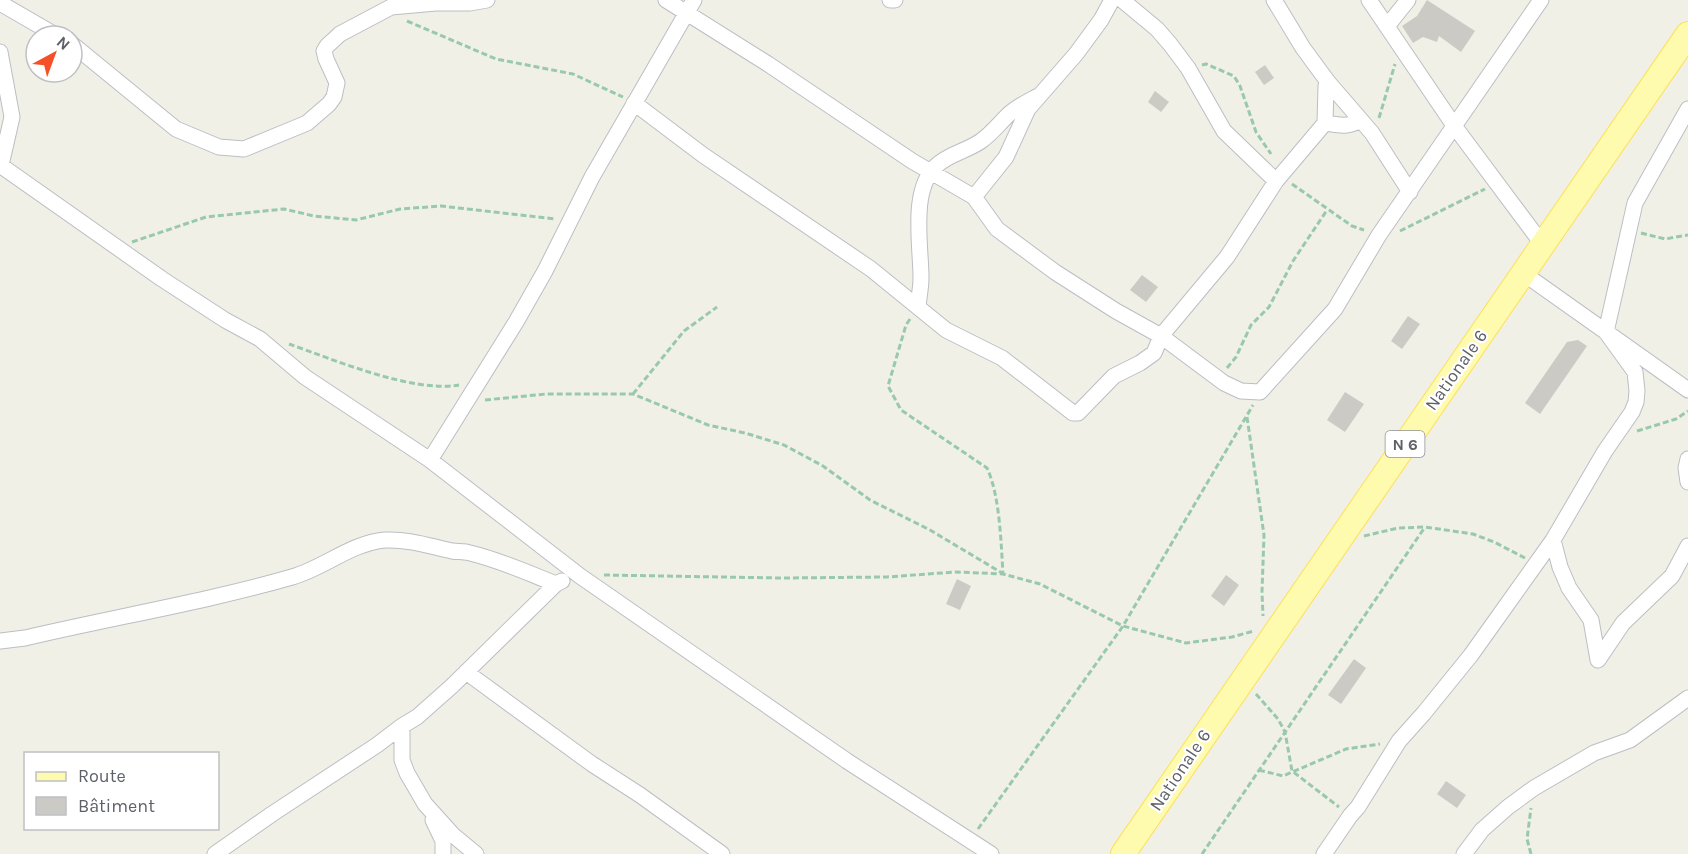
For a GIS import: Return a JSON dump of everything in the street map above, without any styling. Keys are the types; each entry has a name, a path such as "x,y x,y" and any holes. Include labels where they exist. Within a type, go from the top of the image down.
{"main road":[{"name":"Nationale 6","path":"1123,854 1242,678 1272,627 1336,542 1688,34"}],"street":[{"path":"666,0 690,6 930,172 974,197 997,230 1054,272 1161,336 1224,383 1241,391 1260,392 1335,309 1379,235 1541,0"},
{"path":"890,0 895,0"},
{"path":"974,197 1006,157 1028,109 1076,54 1101,20 1112,0"},
{"path":"1122,0 1157,29 1170,44 1188,68 1224,131 1276,181"},
{"path":"1274,0 1303,48 1328,82 1372,133 1410,192"},
{"path":"1369,0 1455,127 1543,244"},
{"path":"1388,25 1407,0"},
{"path":"84,54 176,129 219,147 244,149 307,123 329,104 334,97 337,82 324,51 340,34 391,7 481,1"},
{"path":"0,3 36,24"},
{"path":"430,460 480,382 545,271 592,177 690,6"},
{"path":"0,52 12,117 1,165 119,246 162,279 225,320 260,339 305,377 430,460 580,576 847,761 991,854"},
{"path":"634,103 703,155 871,269 946,330 1002,358 1073,413 1083,410 1100,388 1114,376 1149,358 1158,346 1161,336 1227,257 1276,181 1325,123 1328,82"},
{"path":"918,306 921,280 919,215 923,190 930,172 947,158 971,148 984,139 1016,108 1038,96"},
{"path":"1324,854 1358,807 1399,741 1471,655 1552,540 1613,438 1632,412 1636,402 1635,372 1606,332 1635,203 1688,109"},
{"path":"1325,123 1344,126 1360,120"},
{"path":"1523,273 1688,390"},
{"path":"1688,459 1686,468 1688,482"},
{"path":"0,641 25,638 296,576 352,549 383,540 407,540 467,552 556,584"},
{"path":"1552,540 1569,588 1591,620 1598,660 1623,623 1672,576 1688,546"},
{"path":"215,854 417,717 556,584 567,578 580,576"},
{"path":"466,672 592,765 640,795 722,854"},
{"path":"1464,854 1482,830 1534,788 1594,753 1630,740 1688,698"},
{"path":"402,726 402,760 443,841 443,854"},
{"path":"425,804 453,836 476,854"}],"path":[{"path":"404,20 495,59 573,74 634,103"},
{"path":"1372,133 1378,123 1400,45"},
{"path":"1417,222 1497,185"},
{"path":"119,246 206,217 284,209 314,216 356,220 400,209 441,206 570,221"},
{"path":"1216,377 1236,357 1251,324 1269,307 1293,261 1327,210"},
{"path":"1629,227 1647,236 1665,239 1688,235"},
{"path":"918,306 906,325 888,386 901,410 987,468 991,476 1000,527 1003,574"},
{"path":"633,394 684,331 717,307"},
{"path":"286,343 376,373 418,384 453,386 480,382"},
{"path":"970,840 1123,626 1260,392"},
{"path":"467,401 546,394 633,394 708,425 784,445 823,466 870,500 930,530 1003,574"},
{"path":"1613,438 1658,425 1688,411"},
{"path":"580,576 608,574 780,578 887,577 955,572 1003,574 1040,584 1123,626 1186,643 1232,637 1272,627 1262,592 1264,535 1247,415"},
{"path":"1336,542 1398,528 1425,527 1473,534 1534,563"},
{"path":"1202,854 1425,527"},
{"path":"1242,678 1278,719 1285,732 1292,771 1350,816"},
{"path":"1259,770 1283,776 1346,749 1399,741"},
{"path":"1531,854 1527,839 1534,788"}],"building":[{"path":"1427,0 1475,31 1461,52 1439,36 1437,42 1423,37 1413,43 1402,26 1417,16"},
{"path":"1265,65 1274,78 1264,85 1255,72"},
{"path":"1155,91 1169,102 1161,112 1148,102"},
{"path":"1142,275 1158,287 1146,302 1130,290"},
{"path":"1408,316 1420,324 1402,349 1391,341"},
{"path":"1578,340 1587,346 1540,414 1525,403 1567,342"},
{"path":"1345,392 1364,404 1345,432 1327,420"},
{"path":"1226,575 1239,585 1224,606 1211,596"},
{"path":"957,579 971,586 960,610 946,604"},
{"path":"1354,659 1366,668 1341,704 1328,695"},
{"path":"1446,781 1466,795 1457,808 1437,794"}]}
